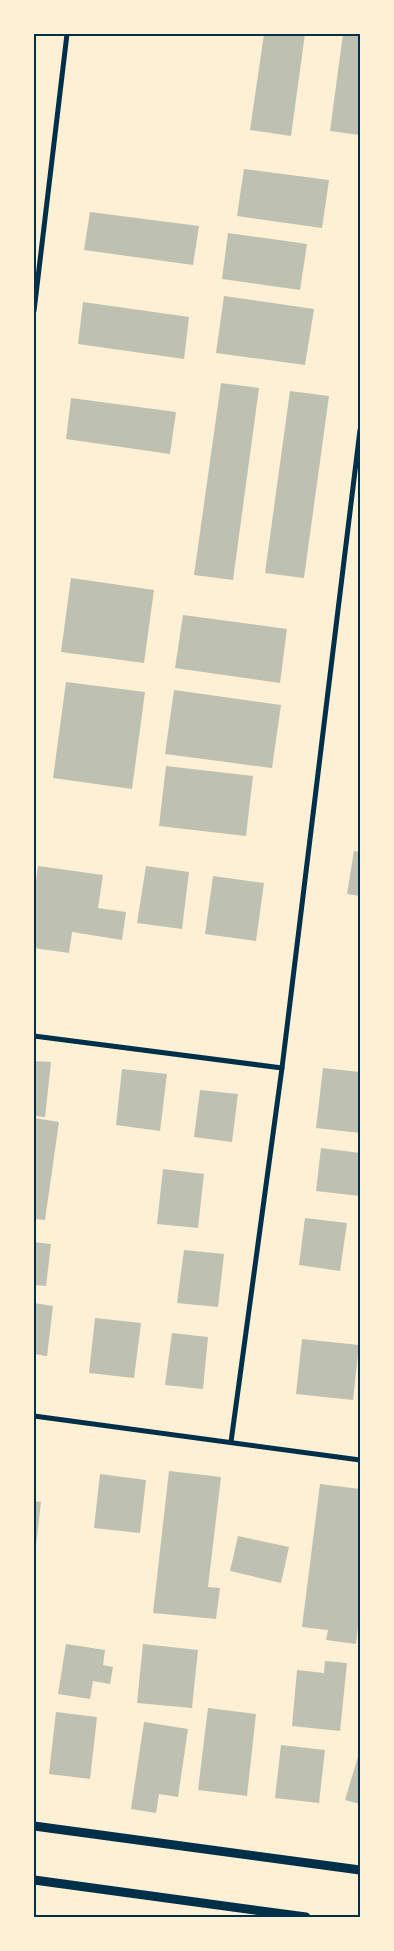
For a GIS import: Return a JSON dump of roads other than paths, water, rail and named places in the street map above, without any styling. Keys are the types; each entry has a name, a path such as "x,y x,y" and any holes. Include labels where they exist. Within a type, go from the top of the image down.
{"street":[{"path":"34,311 68,34"},
{"path":"231,1442 282,1068 360,430"},
{"path":"34,1036 282,1068"},
{"path":"34,1416 360,1460"},
{"path":"34,1826 360,1870"},
{"path":"34,1880 306,1917"}]}
